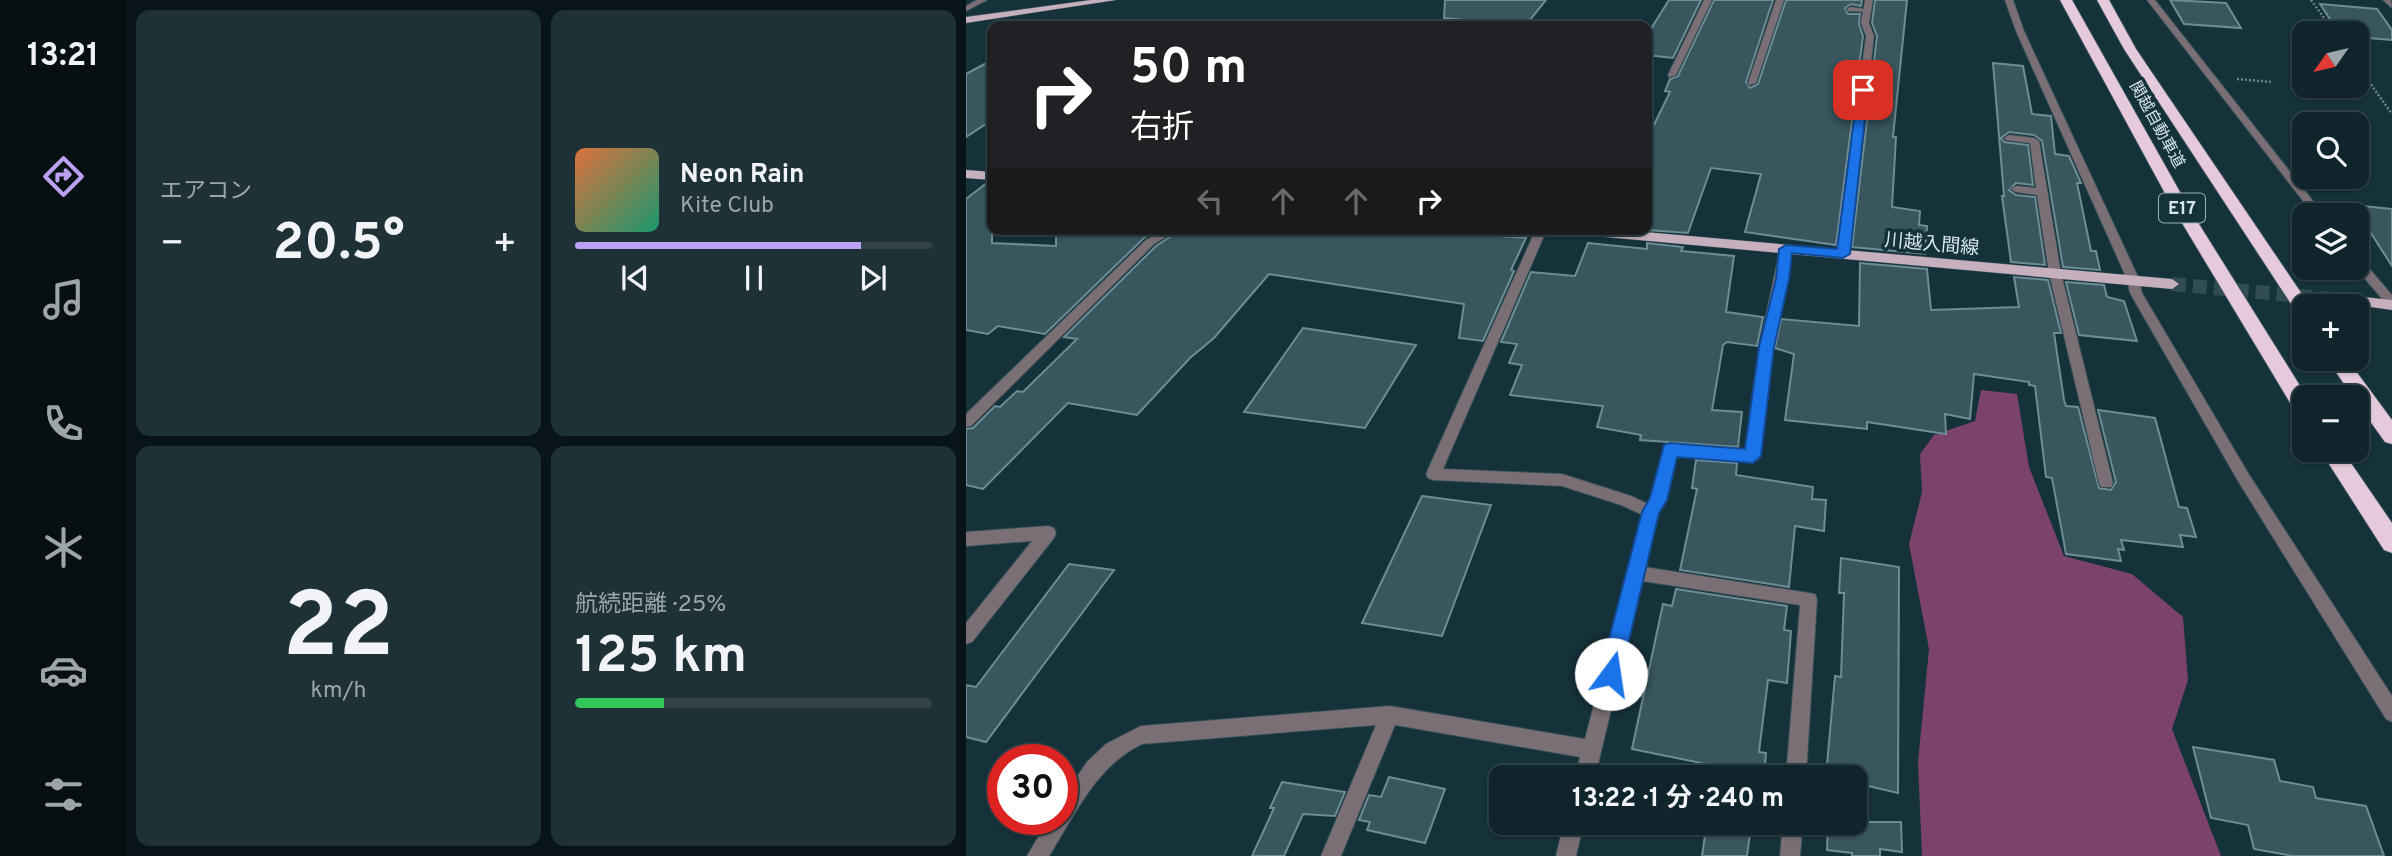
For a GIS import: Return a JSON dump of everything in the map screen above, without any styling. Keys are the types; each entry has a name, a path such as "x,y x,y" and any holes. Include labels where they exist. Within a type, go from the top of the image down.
{"highway":[{"name":"関越自動車道","path":"2066,0 2243,314 2292,391"},
{"name":"関越自動車道","path":"2103,0 2130,49 2293,294"},
{"path":"2346,371 2392,436"},
{"path":"2338,462 2392,543"}],"main road":[{"path":"966,20 1111,0"},
{"path":"966,174 987,176"},
{"name":"川越入間線","path":"1636,235 2172,284"},
{"path":"2369,302 2392,304"}],"street":[{"path":"966,9 983,0"},
{"path":"1672,75 1708,0"},
{"path":"1752,83 1780,0"},
{"path":"2009,0 2025,43 2133,279 2136,293 2243,477 2392,713"},
{"path":"2151,0 2310,203"},
{"path":"2387,0 2392,6"},
{"path":"1843,254 1870,36 1865,23 1868,5 1851,9"},
{"path":"2009,138 2034,141 2055,273 2106,483"},
{"path":"2016,189 2042,192"},
{"path":"966,422 1150,242 1163,235"},
{"path":"1539,235 1433,474 1562,480 1626,500 1650,512"},
{"path":"1588,765 1650,512 1658,500 1670,450 1753,456 1766,347 1786,249"},
{"path":"2369,276 2392,304"},
{"path":"966,538 1048,533 966,636"},
{"path":"1635,573 1809,599 1797,765"},
{"path":"1078,793 1101,757 1116,745 1141,735 1390,715 1592,750"},
{"path":"1331,856 1390,715"},
{"path":"1037,856 1051,835"},
{"path":"1566,856 1571,835"},
{"path":"1790,856 1792,835"}],"path":[{"path":"2311,0 2326,21"},
{"path":"2370,83 2392,114"}],"shaded area":[{"path":"1981,390 2017,394 2029,467 2064,556 2132,574 2183,617 2188,680 2172,729 2221,856 1922,856 1918,762 1929,649 1909,544 1922,492 1920,454 1934,435 1975,421"}],"building":[{"path":"1445,0 1546,0 1529,21 1444,18"},
{"path":"1669,0 1701,0 1673,58 1652,56 1652,27"},
{"path":"1714,0 1773,0 1746,82 1750,88 1758,84 1786,0 1862,0 1861,6 1851,4 1845,8 1848,14 1860,14 1859,24 1863,36 1836,245 1745,232 1761,174 1711,168 1688,233 1652,230 1652,129 1670,92 1665,91 1670,79 1678,76"},
{"path":"1875,0 1907,0 1893,137 1896,137 1892,207 1920,211 1919,225 1927,226 1925,254 1852,247 1877,36 1872,23"},
{"path":"2170,0 2226,3 2241,28 2184,24"},
{"path":"2320,4 2377,9 2392,30 2392,40 2370,38 2370,21 2331,21"},
{"path":"987,63 987,123 966,137 966,74"},
{"path":"1993,63 2023,66 2032,114 2051,116 2055,154 2069,156 2081,183 2077,183 2091,251 2096,251 2100,270 2063,267 2042,141 2034,135 2009,132 2001,138 2004,142 2028,145 2033,185 2016,183 2009,190 2016,195 2035,197 2045,265 2011,262 2002,196"},
{"path":"987,183 987,235 992,235 992,243 1056,246 1056,235 1149,235 1045,334 998,326 988,334 966,330 966,199"},
{"path":"2369,207 2392,209 2392,266 2369,230"},
{"path":"1173,235 1485,235 1526,238 1483,341 1459,338 1464,304 1269,274 1214,338 1190,358 1137,415 1068,403 983,489 966,485 966,429 973,428 995,406 1000,407 1017,391 1023,392 1077,339 1064,337 1156,246"},
{"path":"1588,243 1647,249 1647,243 1683,247 1681,251 1734,256 1726,312 1763,317 1757,346 1727,342 1723,345 1712,410 1742,412 1738,447 1640,440 1641,435 1597,427 1603,406 1510,395 1522,365 1509,363 1517,344 1501,342 1531,272 1575,276"},
{"path":"1860,263 1927,269 1931,310 2019,307 2014,277 2048,280 2061,333 2054,333 2064,400 2066,406 2078,407 2099,488 2111,490 2116,482 2098,410 2155,418 2179,507 2187,508 2196,537 2180,535 2183,547 2121,540 2124,550 2118,549 2121,561 2066,554 2052,478 2046,477 2035,386 2029,385 2029,382 1974,374 1970,419 1945,414 1946,434 1867,422 1867,429 1785,420 1794,354 1775,348 1781,319 1859,326"},
{"path":"2066,282 2104,285 2107,297 2124,301 2137,341 2079,335"},
{"path":"1303,328 1416,345 1365,428 1244,412"},
{"path":"1696,460 1737,463 1736,475 1813,487 1812,499 1826,500 1824,531 1795,526 1789,587 1680,570 1697,489 1692,488"},
{"path":"1422,496 1491,505 1442,636 1362,623"},
{"path":"1841,558 1899,567 1898,793 1867,786 1867,765 1827,765 1835,676 1841,677 1844,593 1839,593"},
{"path":"1069,564 1114,570 986,742 966,737 966,685 976,687"},
{"path":"1676,589 1787,606 1784,630 1791,631 1787,683 1768,680 1759,752 1766,753 1765,765 1711,765 1632,749 1663,604 1672,606"},
{"path":"2193,747 2274,760 2280,781 2313,787 2316,798 2366,806 2384,856 2293,856 2254,849 2248,825 2211,818"},
{"path":"1389,777 1445,789 1425,843 1367,830 1370,822 1359,820 1369,795 1381,797"},
{"path":"1282,782 1345,792 1335,816 1303,814 1284,856 1252,856 1274,808 1270,808"},
{"path":"1867,822 1901,822 1902,852 1880,849 1880,856 1852,856 1852,853 1827,850 1828,835 1867,835"},
{"path":"1705,835 1750,835 1747,856 1702,856"}],"tunnel":[{"path":"2172,284 2292,295"}],"route":[{"path":"1611,674 1650,512 1658,500 1670,450 1753,456 1762,372 1786,249 1843,254 1863,90"}]}
